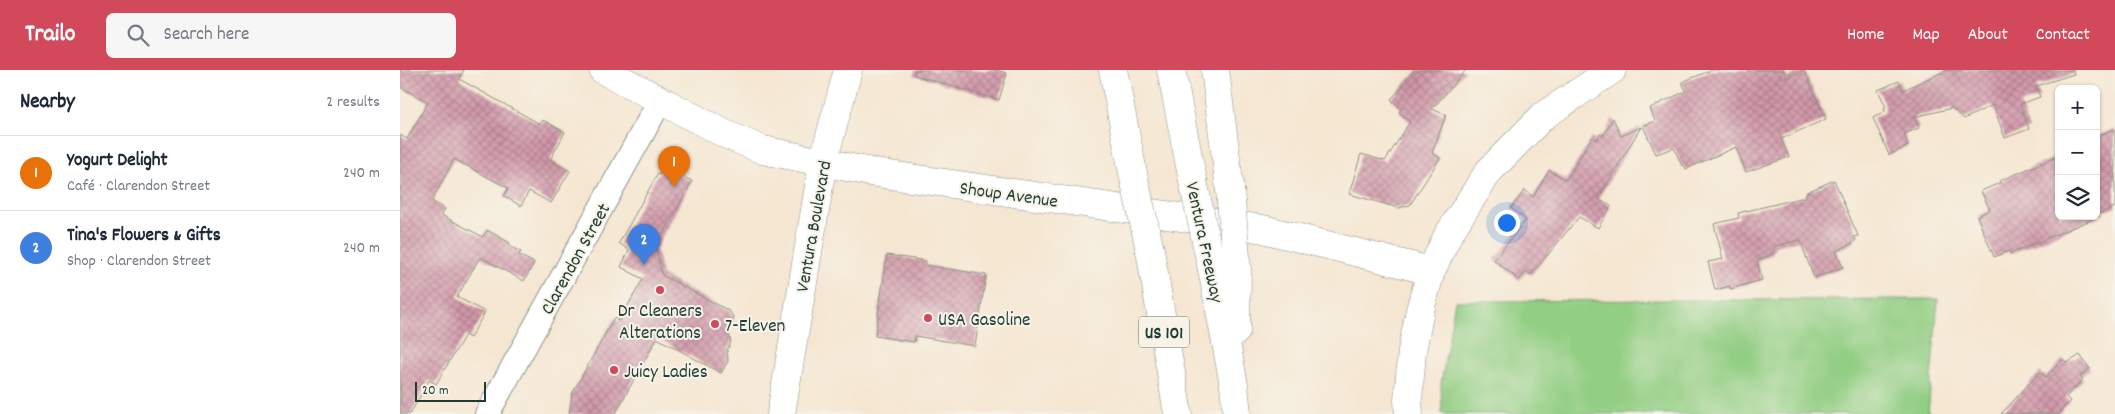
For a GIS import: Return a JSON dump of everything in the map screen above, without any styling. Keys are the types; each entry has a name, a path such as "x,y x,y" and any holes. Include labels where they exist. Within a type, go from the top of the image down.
{"main road":[{"name":"Shoup Avenue","path":"603,70 725,134 763,150 876,173 1263,229 1431,271"},
{"name":"Ventura Boulevard","path":"781,414 823,162 848,70"},
{"name":"US 101","path":"1113,70 1150,250 1178,414"},
{"name":"Ventura Freeway","path":"1171,70 1193,180 1224,268 1237,414"},
{"path":"1215,70 1230,190 1224,268"},
{"path":"1409,414 1408,400 1412,351 1420,310 1431,271 1448,235 1489,171 1543,116 1612,70"}],"street":[{"name":"Clarendon Street","path":"487,414 660,101"}],"green space":[{"path":"1938,299 1928,414 1442,414 1441,384 1455,301"}],"building":[{"path":"400,70 464,70 459,79 540,124 543,120 565,132 550,160 570,171 551,203 529,191 521,206 504,196 508,188 454,159 432,201 445,209 441,215 483,237 487,230 510,243 509,246 521,252 519,255 534,263 524,281 480,257 457,297 485,312 470,338 465,335 436,384 429,380 410,414 400,414 400,135 407,139 428,102 400,87"},
{"path":"915,70 997,70 1007,73 999,100 914,75"},
{"path":"1418,70 1466,70 1432,109 1446,115 1432,153 1440,158 1410,205 1399,208 1349,194 1361,154 1385,161 1410,122 1399,112 1401,109 1391,99"},
{"path":"1712,70 1784,70 1787,78 1804,70 1826,119 1781,139 1789,157 1746,172 1736,147 1686,169 1684,165 1682,166 1674,148 1656,154 1643,126 1655,121 1650,108 1686,91 1682,82"},
{"path":"1947,70 2073,70 2074,74 2036,86 2040,97 2020,104 2029,129 2005,138 1993,105 1964,119 1952,108 1914,117 1919,128 1904,134 1908,146 1889,155 1873,118 1885,112 1884,108 1886,107 1878,90 1899,81 1903,90"},
{"path":"1613,118 1621,136 1641,127 1598,199 1611,206 1598,228 1579,217 1531,275 1526,272 1519,280 1494,260 1526,220 1511,208 1525,190 1533,197 1549,170 1566,180 1592,137 1597,140 1600,134 1603,136"},
{"path":"2115,129 2115,207 2100,213 2100,175 2100,135"},
{"path":"2055,158 2055,220 2091,220 2010,254 2009,251 1994,257 1977,216 1990,210 1981,191 2000,183 1999,181"},
{"path":"669,170 692,181 656,248 662,275 729,311 734,318 728,331 731,342 727,350 728,361 721,373 657,338 615,414 569,414 572,394 614,318 619,321 643,279 621,267 629,250 619,243 657,175"},
{"path":"1834,180 1858,236 1854,237 1856,240 1853,243 1836,251 1843,267 1814,278 1800,240 1775,246 1772,254 1757,261 1762,280 1730,289 1730,286 1715,290 1708,262 1723,259 1714,224 1739,218 1738,213 1805,197 1807,192"},
{"path":"887,255 926,261 925,265 986,275 975,346 915,336 914,342 875,336"},
{"path":"2080,355 2090,369 2080,376 2083,379 2066,397 2070,401 2058,414 2001,414 2040,372 2046,377 2063,359 2067,363"}],"place":[{"name":"Yogurt Delight","path":"674,187"},
{"name":"Tina's Flowers & Gifts","path":"644,265"},
{"name":"Dr Cleaners Alterations","path":"660,290"},
{"name":"USA Gasoline","path":"928,318"},
{"name":"7-Eleven","path":"715,324"},
{"name":"Juicy Ladies","path":"614,370"}]}
